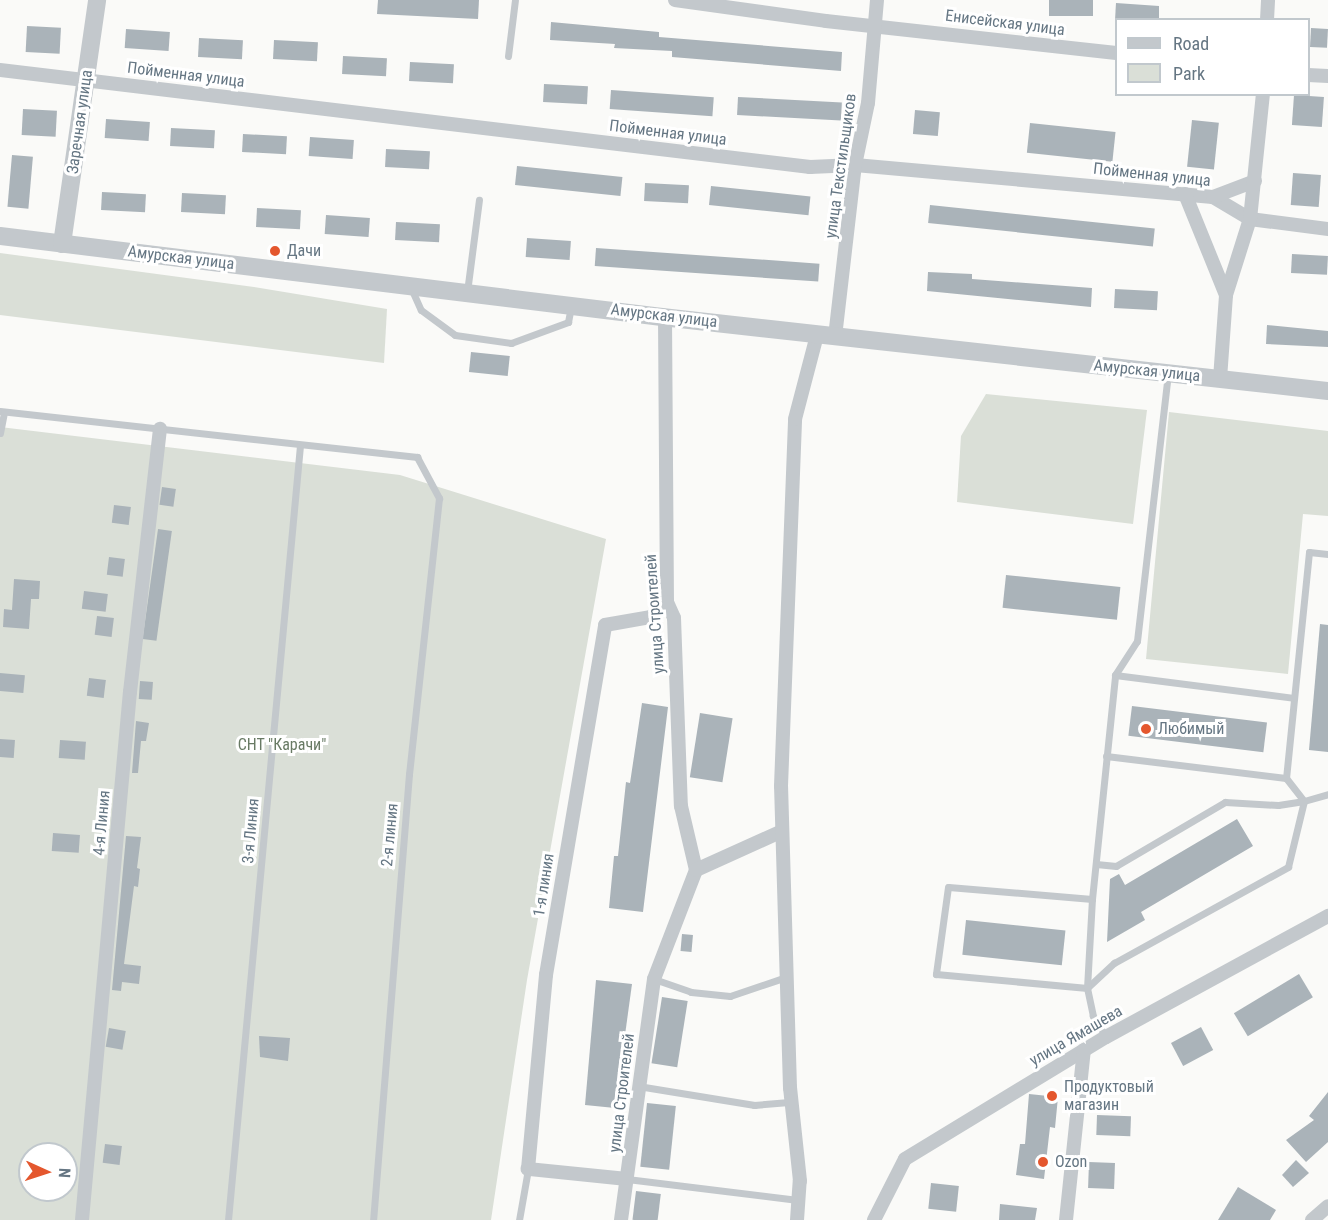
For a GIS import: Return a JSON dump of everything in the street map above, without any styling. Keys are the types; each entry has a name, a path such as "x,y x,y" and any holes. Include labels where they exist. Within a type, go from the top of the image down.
{"street":[{"name":"Заречная улица","path":"62,244 97,0"},
{"name":"Енисейская улица","path":"675,0 1115,53"},
{"name":"улица Текстильщиков","path":"797,1220 798,1200 780,832 795,419 826,336 868,103 872,25 877,0"},
{"path":"1267,18 1268,0"},
{"name":"Пойменная улица","path":"0,70 810,167 855,165 1213,196 1250,219 1328,229"},
{"path":"1310,75 1328,76"},
{"path":"1220,379 1226,295 1250,219 1263,96"},
{"path":"1213,196 1255,181"},
{"path":"1185,194 1226,295"},
{"name":"Амурская улица","path":"0,236 572,304 665,318 1328,391"},
{"name":"улица Строителей","path":"621,1220 654,979 696,870 681,806 674,618 668,602 665,318"},
{"name":"4-я Линия","path":"82,1220 130,692 160,429"},
{"name":"1-я линия","path":"528,1169 546,975 605,625 651,618 668,602"},
{"path":"696,870 780,832"},
{"name":"улица Ямашева","path":"874,1220 904,1159 1106,1037 1328,916"},
{"path":"1066,1220 1084,1050"},
{"path":"528,1169 627,1179"},
{"path":"1312,1220 1328,1206"}],"lane":[{"path":"508,56 515,0"},
{"path":"467,292 479,200"},
{"path":"410,286 421,310 455,335 512,343 568,322 572,304"},
{"path":"1106,1037 1093,1016 1087,988 1092,899 1114,675 1137,641 1168,373"},
{"path":"0,433 2,412 300,445"},
{"name":"2-я линия","path":"300,445 417,457 439,498 409,774 373,1220"},
{"name":"3-я Линия","path":"228,1220 300,445"},
{"path":"1304,801 1286,778 1309,552 1328,554"},
{"path":"1114,675 1294,698"},
{"path":"1106,756 1286,778"},
{"path":"1096,864 1116,866 1224,802 1278,805 1328,794"},
{"path":"1092,899 948,887 936,974 1087,988 1114,963 1288,867 1304,801"},
{"path":"654,979 690,992 730,996 786,976"},
{"path":"638,1086 754,1105 792,1102"},
{"name":"1-я линия","path":"519,1220 528,1169"},
{"path":"627,1179 798,1200"}],"green space":[{"path":"0,253 254,287 387,309 384,363 0,315"},
{"path":"986,394 1147,410 1133,524 957,502 961,436"},
{"path":"1169,412 1328,431 1328,516 1303,514 1288,674 1146,659"},
{"name":"СНТ \"Карачи\"","path":"0,427 400,475 606,539 527,980 491,1220 0,1220"}],"building":[{"path":"378,0 479,0 478,19 377,14"},
{"path":"1049,0 1093,0 1093,16 1049,16"},
{"path":"1116,3 1159,6 1159,18 1115,18"},
{"path":"551,22 659,32 659,37 842,52 841,71 672,57 672,51 614,48 615,44 550,40"},
{"path":"27,26 61,28 60,54 26,52"},
{"path":"1311,28 1328,29 1327,48 1310,47"},
{"path":"126,29 170,32 169,51 125,48"},
{"path":"199,38 243,40 242,59 198,57"},
{"path":"274,40 318,42 317,61 273,59"},
{"path":"343,56 387,58 386,76 342,74"},
{"path":"410,62 454,64 453,83 409,81"},
{"path":"544,84 588,86 587,104 543,102"},
{"path":"611,90 714,97 712,116 610,109"},
{"path":"1294,96 1324,97 1322,127 1292,125"},
{"path":"738,97 842,102 841,120 737,115"},
{"path":"23,109 57,111 56,137 22,135"},
{"path":"915,110 940,112 938,136 913,134"},
{"path":"106,119 150,122 149,141 105,138"},
{"path":"1192,120 1219,123 1214,170 1187,167"},
{"path":"1030,123 1116,132 1112,162 1027,153"},
{"path":"171,128 215,130 214,148 170,146"},
{"path":"243,134 287,136 286,154 242,152"},
{"path":"310,137 354,140 353,159 309,156"},
{"path":"386,149 430,151 429,169 385,167"},
{"path":"12,155 33,157 28,209 7,207"},
{"path":"517,166 622,177 620,196 515,185"},
{"path":"1293,173 1321,175 1319,207 1291,205"},
{"path":"645,183 689,185 688,203 644,201"},
{"path":"711,186 810,196 808,215 709,205"},
{"path":"102,192 146,194 145,212 101,210"},
{"path":"182,193 226,195 225,214 181,212"},
{"path":"930,205 1155,229 1153,247 928,223"},
{"path":"257,208 301,210 300,229 256,227"},
{"path":"326,215 370,218 369,237 325,234"},
{"path":"396,222 440,224 439,242 395,240"},
{"path":"527,238 571,241 570,260 526,257"},
{"path":"596,248 819,264 818,282 595,266"},
{"path":"1292,254 1328,256 1327,275 1291,273"},
{"path":"928,272 972,274 972,279 1092,288 1091,307 927,291"},
{"path":"1115,289 1158,291 1157,310 1114,308"},
{"path":"1267,325 1328,331 1328,347 1266,344"},
{"path":"471,352 510,356 508,376 469,372"},
{"path":"162,487 176,489 173,507 159,505"},
{"path":"114,505 131,507 129,525 112,523"},
{"path":"158,529 172,531 156,641 143,639"},
{"path":"109,557 125,559 123,577 107,575"},
{"path":"1006,575 1120,587 1117,620 1003,608"},
{"path":"14,579 40,581 39,599 31,599 29,629 3,627 4,609 12,610"},
{"path":"84,591 108,594 106,612 82,609"},
{"path":"97,616 114,618 112,637 95,635"},
{"path":"1320,624 1328,625 1328,752 1309,750"},
{"path":"0,673 25,675 23,693 0,691"},
{"path":"89,678 106,680 104,698 87,696"},
{"path":"140,681 153,682 152,700 139,699"},
{"path":"642,703 668,707 643,912 609,908 614,856 618,856 626,782 630,783"},
{"path":"1132,706 1267,723 1263,752 1128,736"},
{"path":"700,713 733,718 722,782 690,777"},
{"path":"136,721 149,723 146,741 141,741 138,773 132,773"},
{"path":"0,739 15,740 14,758 0,757"},
{"path":"60,740 86,742 85,760 59,758"},
{"path":"1237,819 1253,846 1141,912 1145,920 1107,942 1110,879 1119,874 1125,885"},
{"path":"53,833 80,835 79,853 52,851"},
{"path":"126,836 141,837 137,868 140,869 138,887 134,886 124,964 141,966 139,984 122,982 121,991 112,990"},
{"path":"966,920 1065,930 1062,965 962,955"},
{"path":"682,934 693,935 691,952 681,951"},
{"path":"1299,974 1313,997 1248,1036 1234,1013"},
{"path":"596,980 632,984 615,1108 585,1105"},
{"path":"662,997 688,1001 677,1067 652,1063"},
{"path":"1201,1027 1213,1050 1183,1066 1171,1043"},
{"path":"109,1028 126,1031 122,1050 106,1047"},
{"path":"259,1036 290,1038 288,1061 260,1057"},
{"path":"1328,1092 1328,1142 1306,1162 1286,1140 1314,1120 1309,1116"},
{"path":"1029,1094 1058,1097 1055,1128 1050,1127 1044,1179 1016,1175 1020,1144 1025,1144"},
{"path":"647,1103 676,1106 669,1170 640,1167"},
{"path":"1097,1115 1131,1116 1130,1136 1096,1135"},
{"path":"105,1144 122,1146 120,1165 103,1163"},
{"path":"1296,1160 1309,1173 1293,1187 1282,1175"},
{"path":"1089,1162 1115,1163 1114,1189 1088,1188"},
{"path":"931,1183 959,1186 956,1212 928,1209"},
{"path":"1238,1187 1276,1210 1270,1220 1218,1220"},
{"path":"636,1191 661,1194 658,1220 632,1220"},
{"path":"1000,1204 1037,1208 1035,1220 999,1220"}],"place":[{"name":"Дачи","path":"275,251"},
{"name":"Любимый","path":"1146,729"},
{"name":"Продуктовый магазин","path":"1052,1096"},
{"name":"Ozon","path":"1043,1162"}]}
